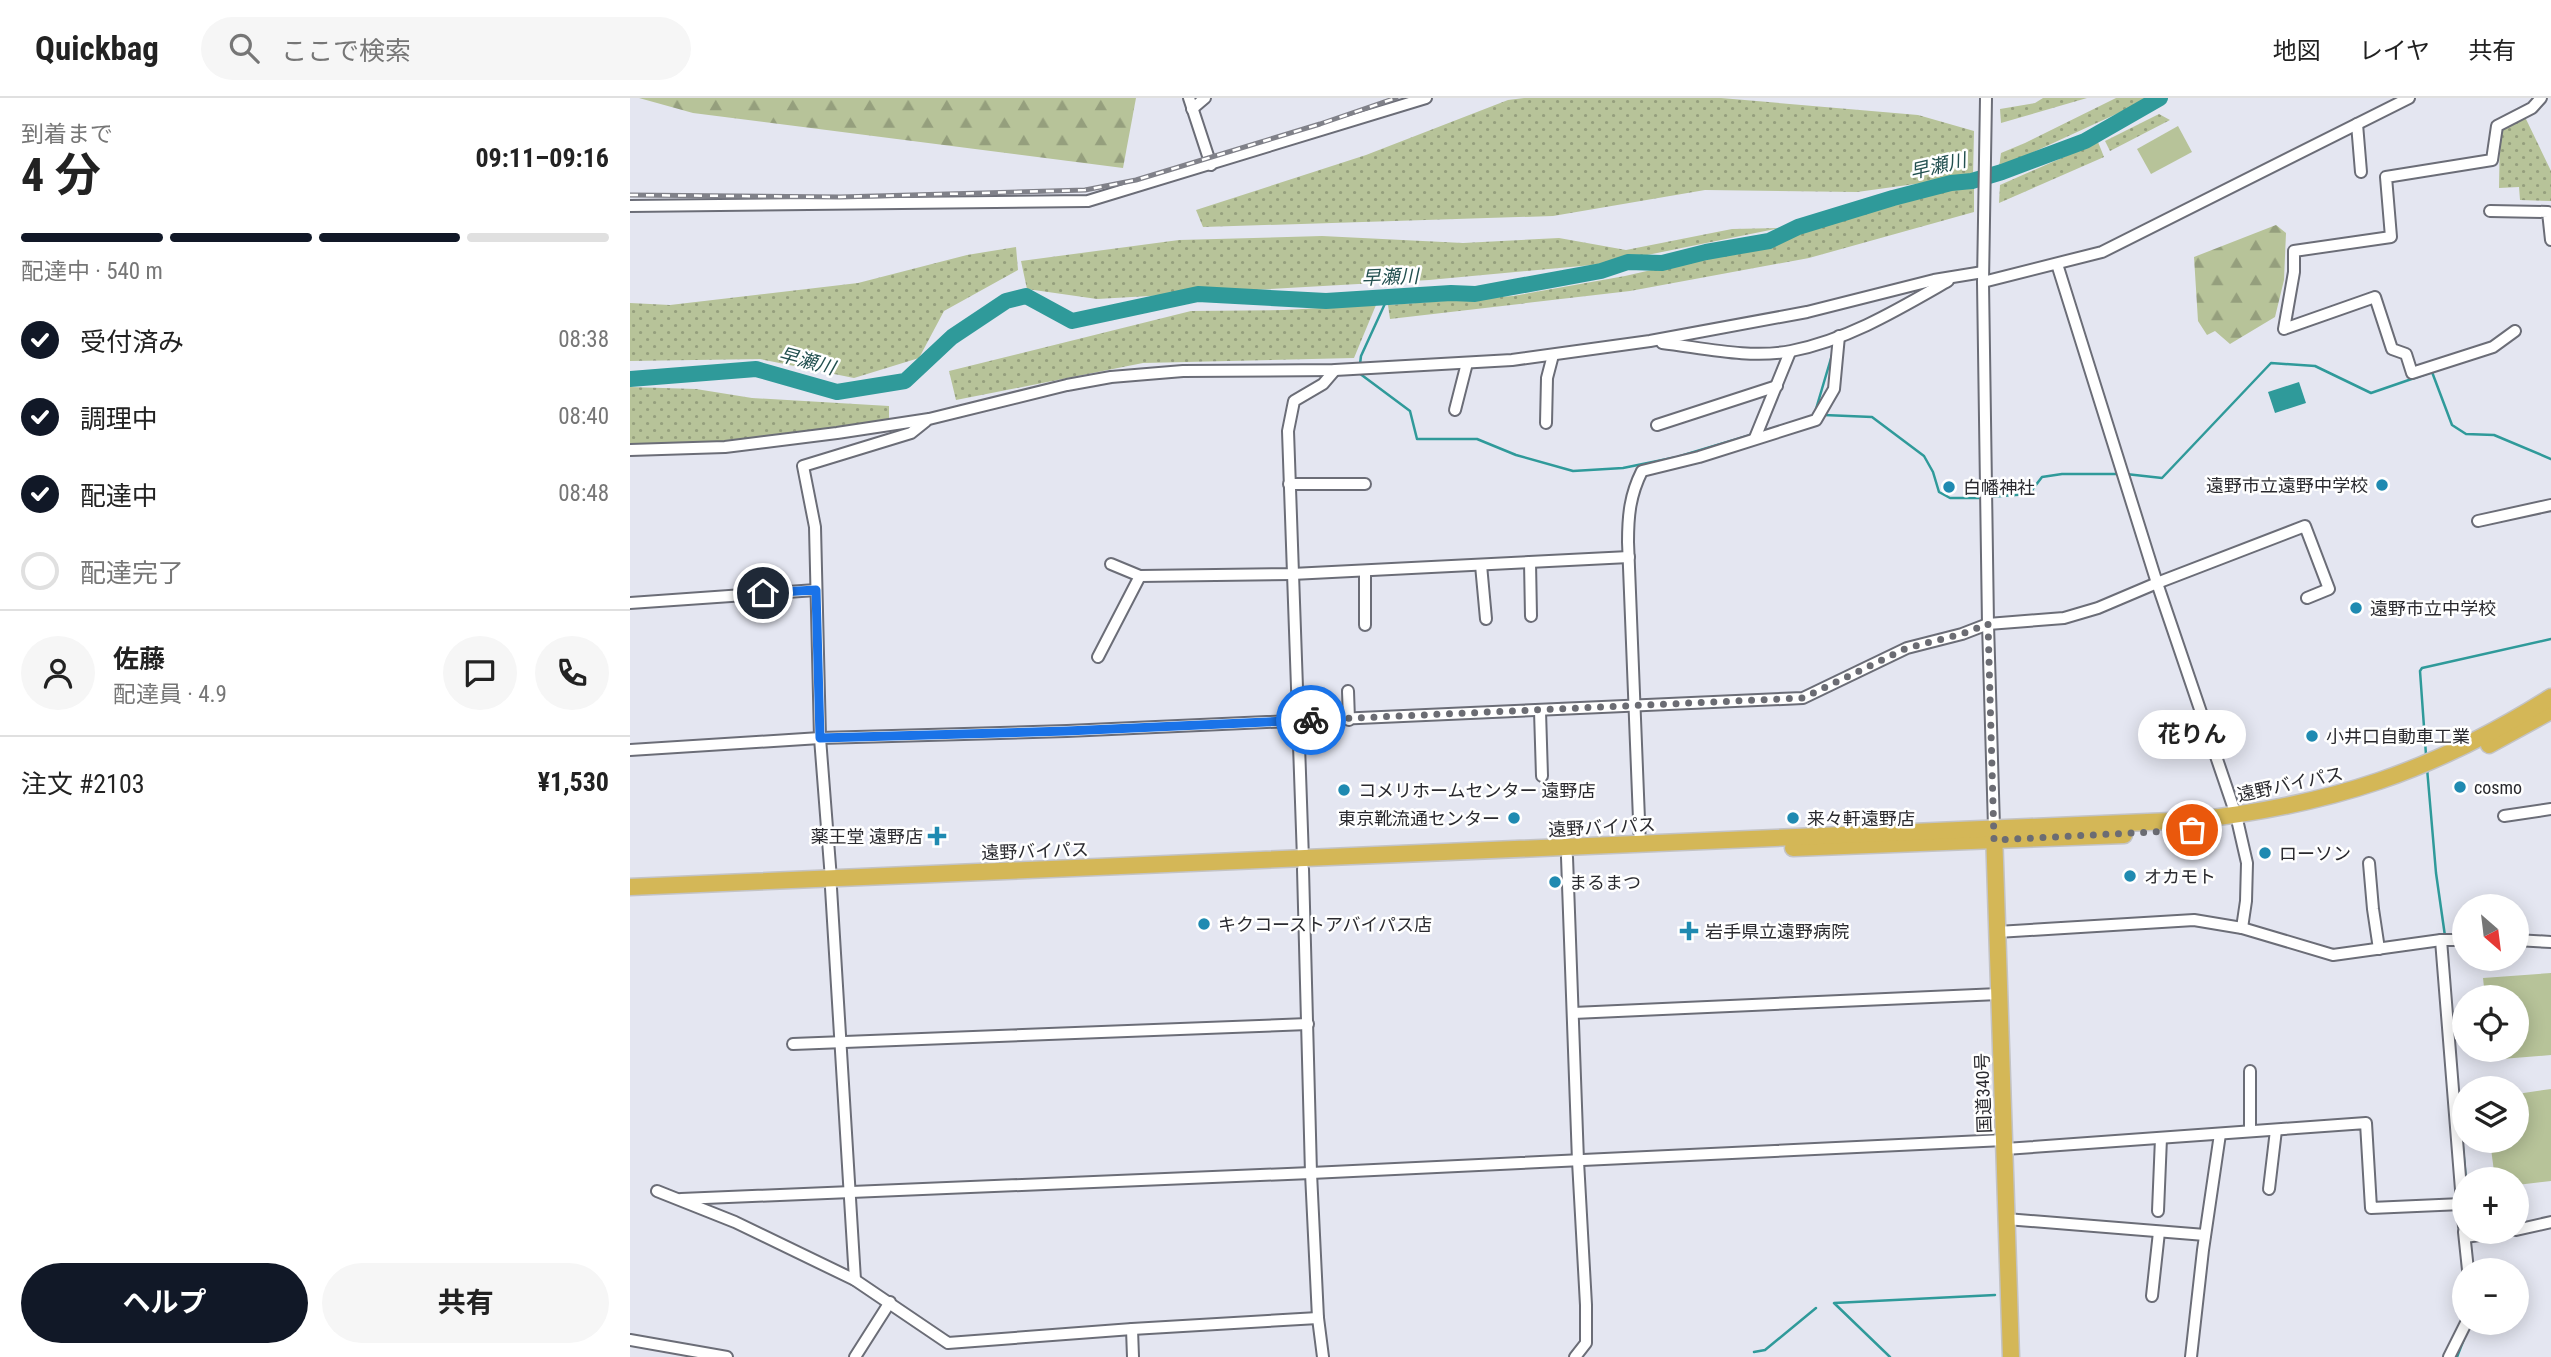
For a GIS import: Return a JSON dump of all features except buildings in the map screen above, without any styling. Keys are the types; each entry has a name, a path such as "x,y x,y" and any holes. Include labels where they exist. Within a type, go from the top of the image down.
{"highway":[{"name":"遠野バイパス","path":"2237,820 2375,784 2461,749 2551,697"},
{"name":"遠野バイパス","path":"630,897 831,884 1303,864 1640,845 1994,834 2171,832 2327,808 2396,787 2468,756 2551,711"},
{"name":"遠野バイパス","path":"1303,864 1567,857 1994,834"},
{"name":"国道340号","path":"1994,834 2011,1357"},
{"name":"遠野バイパス","path":"630,887 831,884"}],"street":[{"path":"1205,98 1190,103 1211,165"},
{"path":"630,206 1088,201 1426,98"},
{"path":"1986,98 1983,272 1994,834"},
{"path":"630,450 725,447 929,419 1111,377 1183,371 1335,370 1553,355 1650,341 1807,312 1957,276 2057,264 2102,252 2357,124 2392,102 2409,98"},
{"path":"2515,331 2493,347 2412,373 2406,354 2392,349 2375,297 2284,329 2294,272 2294,251 2391,237 2386,177 2492,160 2497,126 2532,108 2541,98"},
{"path":"2357,124 2361,172"},
{"path":"2490,211 2548,212 2551,240"},
{"path":"2057,264 2158,583 2237,820 2247,863 2242,928"},
{"path":"1650,341 1742,353 1790,352 1870,324 1957,276"},
{"path":"1640,845 1629,557 1629,507 1633,489 1642,471 1699,457 1816,420 1834,389 1839,336"},
{"path":"1755,438 1790,352"},
{"path":"1546,423 1547,378 1553,355"},
{"path":"1455,410 1467,363"},
{"path":"1322,1357 1311,1173 1288,431 1294,401 1322,384 1335,370"},
{"path":"1657,425 1777,386"},
{"path":"855,1280 820,738 815,527 803,466 911,433 929,419"},
{"path":"1290,484 1365,484"},
{"path":"2478,521 2551,505"},
{"path":"630,750 820,738 1349,720 1803,698 1907,648 1962,634 1988,624 2064,618 2098,608 2305,526 2329,589 2307,598"},
{"path":"1111,564 1140,576 1292,575 1629,557"},
{"path":"1530,562 1531,616"},
{"path":"1481,565 1486,619"},
{"path":"1365,571 1365,625"},
{"path":"1098,657 1140,576"},
{"path":"630,603 816,590"},
{"path":"1348,691 1349,720"},
{"path":"1540,711 1542,776"},
{"path":"2504,816 2551,809"},
{"path":"1567,857 1586,1305 1586,1343 1575,1357"},
{"path":"2369,863 2379,948"},
{"path":"1997,932 2194,920 2242,928 2333,955 2452,940"},
{"path":"2441,940 2459,1167"},
{"path":"2529,941 2551,942"},
{"path":"1573,1013 1999,994"},
{"path":"793,1044 1308,1024"},
{"path":"2250,1071 2250,1131"},
{"path":"681,1199 2161,1138 2366,1123 2371,1208 2452,1204"},
{"path":"2269,1189 2276,1130"},
{"path":"2191,1357 2220,1134"},
{"path":"2158,1211 2161,1138"},
{"path":"657,1191 780,1242 855,1280 948,1343 1318,1318"},
{"path":"2006,1219 2205,1235"},
{"path":"2529,1227 2551,1222"},
{"path":"2152,1296 2159,1232"},
{"path":"855,1357 890,1302"},
{"path":"1132,1329 1133,1357"},
{"path":"2449,1357 2460,1335"},
{"path":"630,1340 727,1357"}],"green space":[{"path":"639,98 1136,98 1123,168 693,113"},
{"path":"1721,98 1918,115 1974,131 1973,176 1857,192 1705,190 1553,216 1203,227 1196,210 1366,155 1508,100"},
{"path":"2043,98 2087,98 2001,123 2000,109 2035,103"},
{"path":"2116,98 2151,98 1999,168 2001,153"},
{"path":"2159,114 2170,120 2110,151 2105,141"},
{"path":"2525,117 2551,171 2551,201 2520,200 2519,187 2499,188 2500,130"},
{"path":"2178,126 2192,152 2151,174 2137,149"},
{"path":"2098,142 2104,157 1999,203 2000,185"},
{"path":"1974,183 1974,212 1809,258 1630,291 1390,319 1388,305 1513,296 1625,276 1770,243 1893,202"},
{"path":"2276,225 2286,233 2284,280 2275,317 2230,344 2215,331 2207,335 2198,321 2194,257"},
{"path":"1780,228 1603,264 1429,280 1097,299 1027,289 1021,261 1179,240 1322,236 1463,243 1559,238 1626,250 1732,229"},
{"path":"1016,247 1018,270 944,311 919,358 854,378 760,359 630,361 630,303 670,305 858,283 967,255"},
{"path":"1376,305 1354,358 1143,363 956,400 949,371 1191,311"},
{"path":"630,387 696,389 752,398 889,406 889,422 732,442 630,445"},
{"path":"2551,973 2551,1055 2529,1057 2529,985 2484,985 2483,978"},
{"path":"2551,1089 2551,1181 2529,1184 2529,1167 2493,1167 2492,1153 2529,1153 2529,1092"}],"water":[{"path":"2299,382 2306,403 2275,413 2268,392"}],"waterway":[{"name":"早瀬川","path":"630,379 756,369 837,392 905,381 952,337 1006,301 1026,296 1072,321 1198,294 1326,301 1451,293 1475,294 1601,271 1628,262 1662,263 1769,241 1798,227 1893,198 2002,172 2085,141 2160,98"},
{"path":"1360,364 1361,356 1388,297"},
{"path":"1816,409 1832,355"},
{"path":"2126,474 2162,478 2271,363 2315,366 2371,393 2432,372 2452,425 2466,434 2494,435 2551,459"},
{"path":"1359,371 1410,411 1417,439 1477,439 1516,455 1573,471 1623,468 1677,457 1754,434"},
{"path":"1824,415 1872,417 1924,456 1933,472 1939,492 1950,498 1981,498"},
{"path":"1763,431 1804,419"},
{"path":"1988,497 2029,494 2042,477 2062,474 2120,474"},
{"path":"2426,755 2420,671 2422,668 2551,639"},
{"path":"2427,768 2436,873 2445,936"},
{"path":"2463,1153 2465,1167"},
{"path":"1890,1357 1834,1303 1995,1295"},
{"path":"1754,1352 1765,1350 1816,1308"},
{"path":"2457,1357 2465,1335"}],"railway":[{"path":"630,195 840,197 1085,190 1136,180 1396,98"}],"way so far":[{"path":"1311,720 1803,698 1907,648 1962,634 1988,624 1994,840 2192,830"}],"place":[{"name":"遠野市立遠野中学校","path":"2382,485"},
{"name":"白幡神社","path":"1949,487"},
{"name":"遠野市立中学校","path":"2356,608"},
{"name":"小井口自動車工業","path":"2312,736"},
{"name":"cosmo","path":"2460,787"},
{"name":"コメリホームセンター 遠野店","path":"1344,790"},
{"name":"東京靴流通センター","path":"1514,818"},
{"name":"来々軒遠野店","path":"1793,818"},
{"name":"花りん","path":"2192,830"},
{"name":"薬王堂 遠野店","path":"937,836"},
{"name":"ローソン","path":"2265,853"},
{"name":"オカモト","path":"2130,876"},
{"name":"まるまつ","path":"1555,882"},
{"name":"キクコーストアバイパス店","path":"1204,924"},
{"name":"岩手県立遠野病院","path":"1689,931"}],"route":[{"path":"763,593 816,590 820,738 1311,720"}]}
